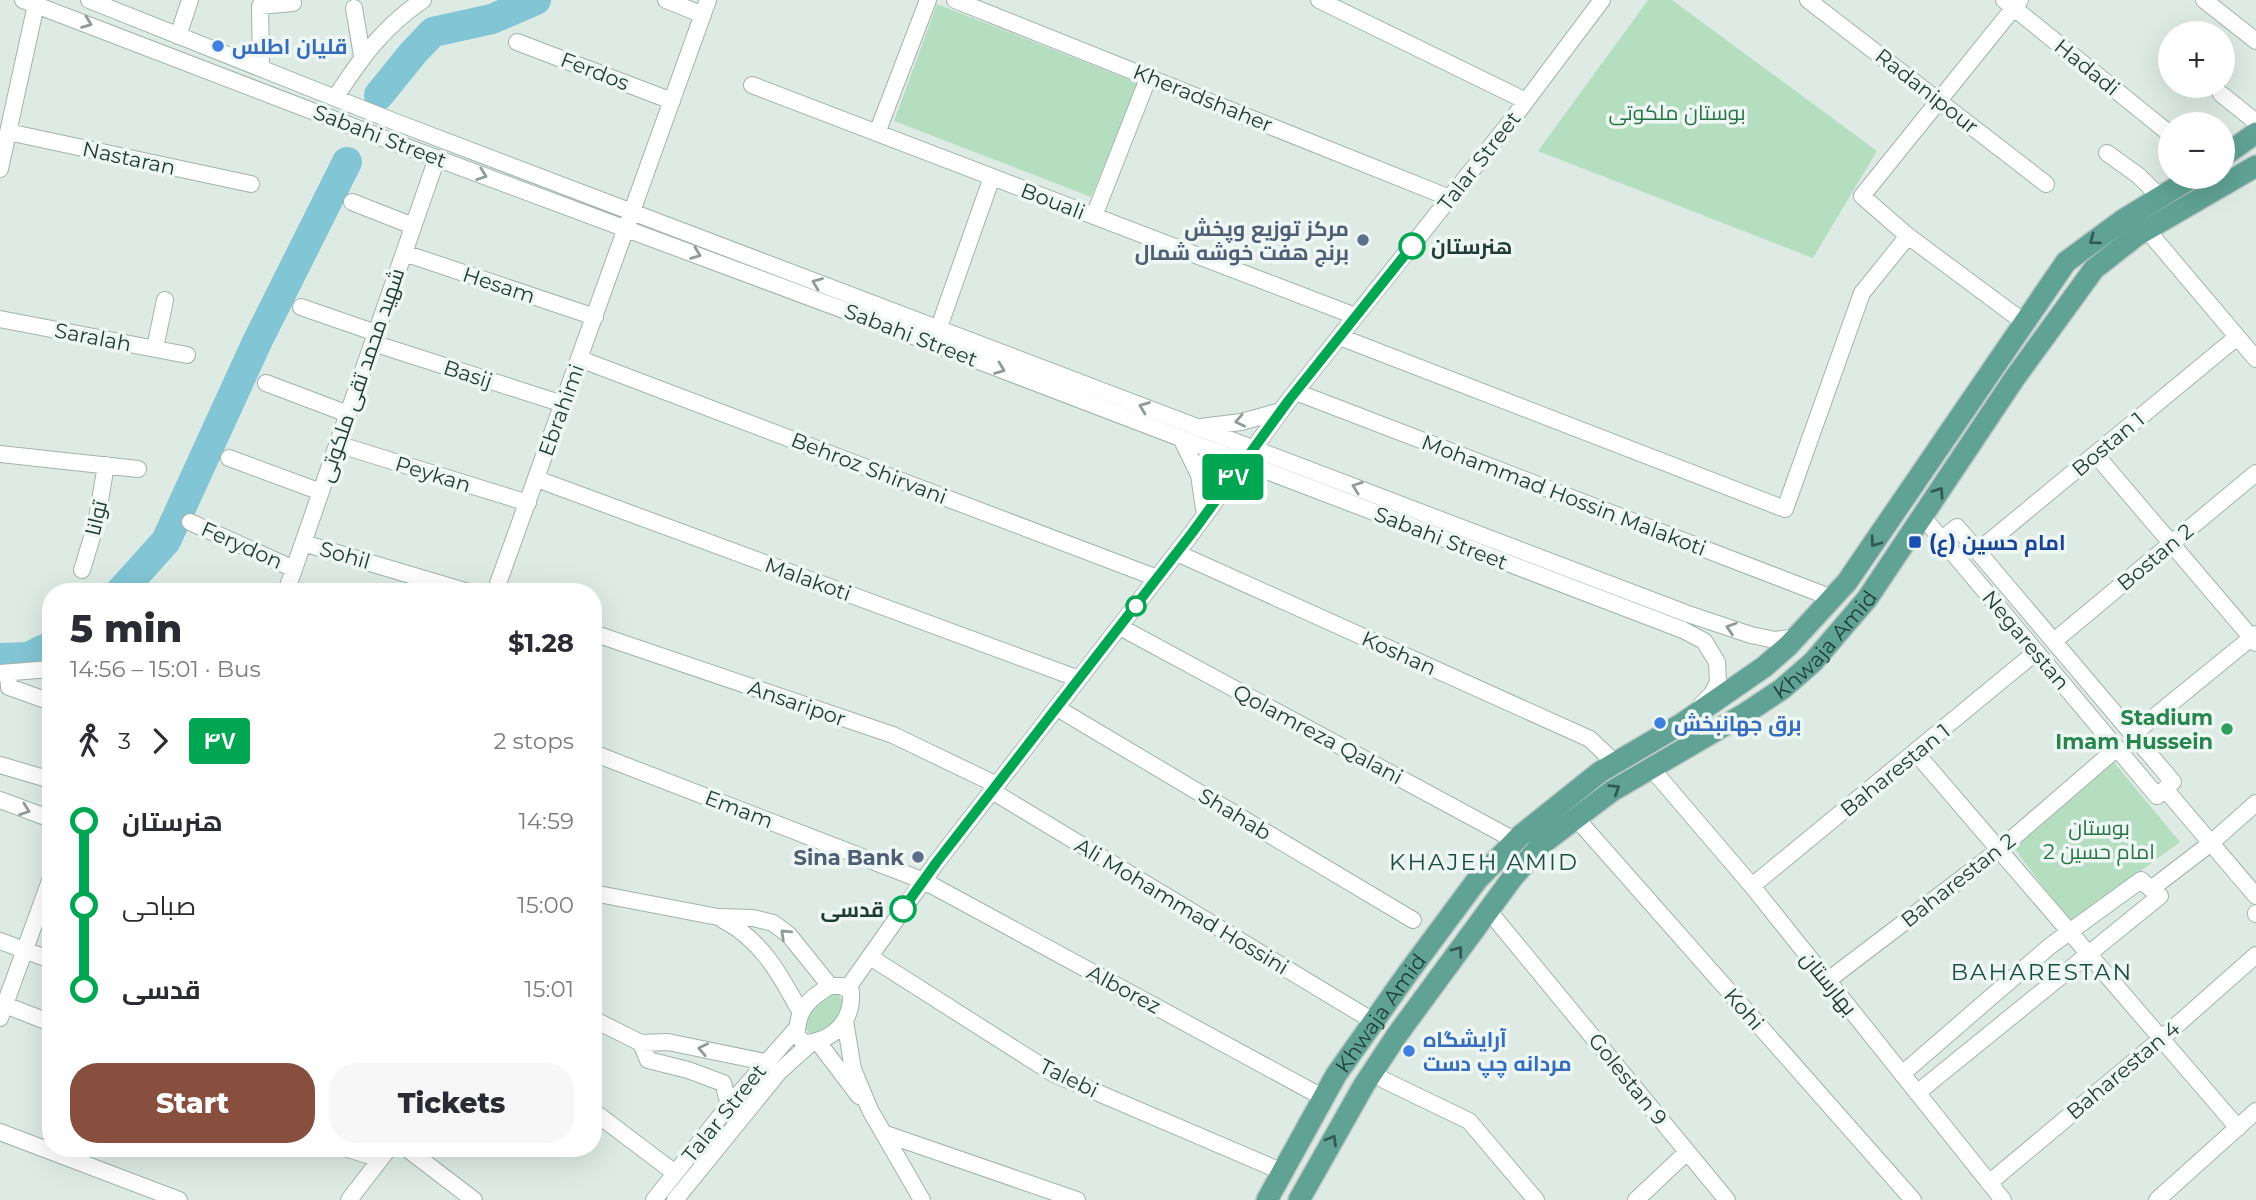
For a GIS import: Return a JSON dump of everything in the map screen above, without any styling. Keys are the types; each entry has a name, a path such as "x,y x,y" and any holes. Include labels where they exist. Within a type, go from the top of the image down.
{"main road":[{"path":"2235,148 2256,133"},
{"name":"Khwaja Amid","path":"1300,1200 1364,1085 1431,986 1542,844 1612,791 1782,689 1813,662 1867,599 2077,290 2109,255 2256,166"},
{"name":"Khwaja Amid","path":"1267,1200 1324,1098 1373,1021 1478,880 1516,841 1590,780 1683,723 1765,667 1797,637 1832,598 1889,523 2066,262 2172,189"},
{"path":"2132,214 2147,230"},
{"path":"1478,880 1493,904"}],"street":[{"name":"Sabahi Street","path":"89,0 938,330 1635,594 1751,635 1775,640 1797,637"},
{"path":"178,36 190,0"},
{"path":"335,97 362,56 400,16 423,0"},
{"path":"666,0 706,7"},
{"path":"877,134 928,0"},
{"name":"Kheradshaher","path":"955,0 1450,198"},
{"path":"1319,0 1526,101"},
{"name":"Radanipour","path":"1808,0 2046,184"},
{"path":"2204,0 2256,41"},
{"name":"Sabahi Street","path":"32,2 1683,630 1704,641 1717,662 1718,682 1712,694 1683,723"},
{"path":"0,169 32,2"},
{"name":"Talar Street","path":"847,989 923,881 1177,552 1281,411 1526,101 1596,2"},
{"path":"2013,2 1862,196 1908,236 2025,323"},
{"name":"Hadadi","path":"2013,2 2158,124"},
{"path":"261,68 260,6 293,3"},
{"name":"Ebrahimi","path":"498,583 706,7"},
{"path":"354,8 362,56"},
{"name":"Ferdos","path":"517,42 672,101"},
{"path":"1094,216 1149,76"},
{"name":"Bouali","path":"752,85 1355,316"},
{"path":"2226,98 2256,122"},
{"name":"Nastaran","path":"8,132 251,184"},
{"path":"2107,153 2139,176 2159,196"},
{"name":"شهید محمد تقی ملکوتی","path":"289,583 437,158"},
{"path":"938,330 992,177"},
{"path":"352,202 413,226"},
{"path":"2147,230 2256,359"},
{"path":"1340,337 1785,509 1862,293 1908,236"},
{"name":"Hesam","path":"404,253 595,317"},
{"path":"155,348 165,300"},
{"name":"Basij","path":"301,307 374,338 563,404"},
{"name":"Saralah","path":"0,319 187,355"},
{"name":"Bostan 1","path":"1978,551 2237,337"},
{"name":"Behroz Shirvani","path":"580,359 1157,578"},
{"path":"266,383 348,414"},
{"name":"Mohammad Hossin Malakoti","path":"1296,392 1832,598"},
{"path":"1199,428 1241,422 1281,411"},
{"path":"1181,439 1199,475 1205,515"},
{"name":"Peykan","path":"337,444 528,503"},
{"path":"0,454 138,469"},
{"path":"2096,454 2255,638 2133,734"},
{"path":"229,458 320,492"},
{"name":"توانا","path":"82,570 96,524 106,466"},
{"name":"Bostan 2","path":"2054,641 2256,473"},
{"name":"Malakoti","path":"537,479 1079,679"},
{"name":"Negarestan","path":"1922,516 2117,748 2210,843 2256,896"},
{"name":"Ferydon","path":"190,522 294,569"},
{"path":"1942,540 1957,527 1978,551 2172,782 2161,792"},
{"name":"Sohil","path":"303,543 438,583"},
{"name":"Koshan","path":"1177,552 1590,739 1615,763"},
{"path":"1629,610 1635,594"},
{"name":"Qolamreza Qalani","path":"1120,626 1516,841"},
{"name":"Ansaripor","path":"602,636 893,735 994,788"},
{"name":"Baharestan 1","path":"1752,886 2036,652"},
{"path":"42,670 4,673 9,687 42,699"},
{"name":"Shahab","path":"1057,708 1413,920"},
{"name":"Baharestan 2","path":"1827,981 1999,850 2117,748"},
{"path":"1916,753 2238,1128"},
{"name":"Emam","path":"602,756 923,881"},
{"path":"0,765 42,774"},
{"name":"بهارستان","path":"1652,769 1752,886 2003,1200"},
{"name":"Ali Mohammad Hossini","path":"994,788 1373,1021"},
{"path":"0,800 42,816"},
{"path":"2151,888 2210,843 2256,803"},
{"name":"Kohi","path":"1576,818 1913,1200"},
{"path":"1902,1074 2069,932 2141,880 2160,897 1917,1093"},
{"name":"Alborez","path":"923,881 1324,1098"},
{"path":"602,895 718,917 753,918 773,923 789,935 830,986"},
{"path":"42,903 2,1011 42,1021"},
{"name":"Golestan 9","path":"1493,904 1727,1200"},
{"path":"718,917 742,929 764,951 799,1020"},
{"path":"0,941 42,957"},
{"name":"Baharestan 4","path":"1989,1183 2161,1039 2256,955"},
{"name":"Talebi","path":"870,957 1055,1074 1283,1172"},
{"path":"830,986 847,989 852,1005 845,1021 833,1034 815,1042 805,1043 797,1036 799,1020 815,994 830,986"},
{"name":"Talar Street","path":"653,1200 799,1020"},
{"path":"845,1021 853,1069 870,1110 922,1200"},
{"path":"602,1024 641,1043 668,1042 765,1062"},
{"path":"815,1042 870,1110"},
{"name":"Talar Street","path":"675,1200 779,1072 815,1042"},
{"path":"641,1043 648,1060 723,1083 729,1105"},
{"path":"1384,1080 1469,1121 1536,1200"},
{"path":"2157,1200 2256,1111"},
{"path":"602,1118 675,1173"},
{"path":"0,1132 42,1148"},
{"path":"883,1133 1077,1200"},
{"path":"1636,1200 1687,1152"},
{"path":"66,1157 179,1200"},
{"path":"349,1200 382,1157"},
{"path":"419,1157 474,1200"}],"green space":[{"name":"بوستان ملکوتی","path":"1648,0 1672,0 1877,151 1813,258 1538,151"},
{"path":"937,4 1138,83 1091,197 894,121"},
{"name":"بوستان امام حسین 2","path":"2112,760 2180,842 2070,923 2014,848"},
{"path":"836,992 845,1003 839,1014 828,1027 811,1034 803,1027 813,1008"}],"waterway":[{"path":"379,95 433,32 492,19 536,0"},
{"path":"128,583 166,541 257,342 347,162"},
{"path":"0,658 28,657 42,650"}],"bus line":[{"name":"۴۷","path":"903,909 1192,533 1289,400 1412,246"}],"place":[{"name":"قلیان اطلس","path":"218,46"},
{"name":"مرکز توزیع وپخش برنج هفت خوشه شمال","path":"1363,240"},
{"name":"هنرستان","path":"1412,246"},
{"name":"امام حسین (ع)","path":"1915,542"},
{"name":"برق جهانبخش","path":"1660,723"},
{"name":"Stadium Imam Hussein","path":"2227,729"},
{"name":"Sina Bank","path":"918,857"},
{"name":"قدسی","path":"903,909"},
{"name":"آرایشگاه مردانه چپ دست","path":"1409,1051"}],"district":[{"name":"KHAJEH AMID","path":"1484,862"},
{"name":"BAHARESTAN","path":"2042,972"}]}
